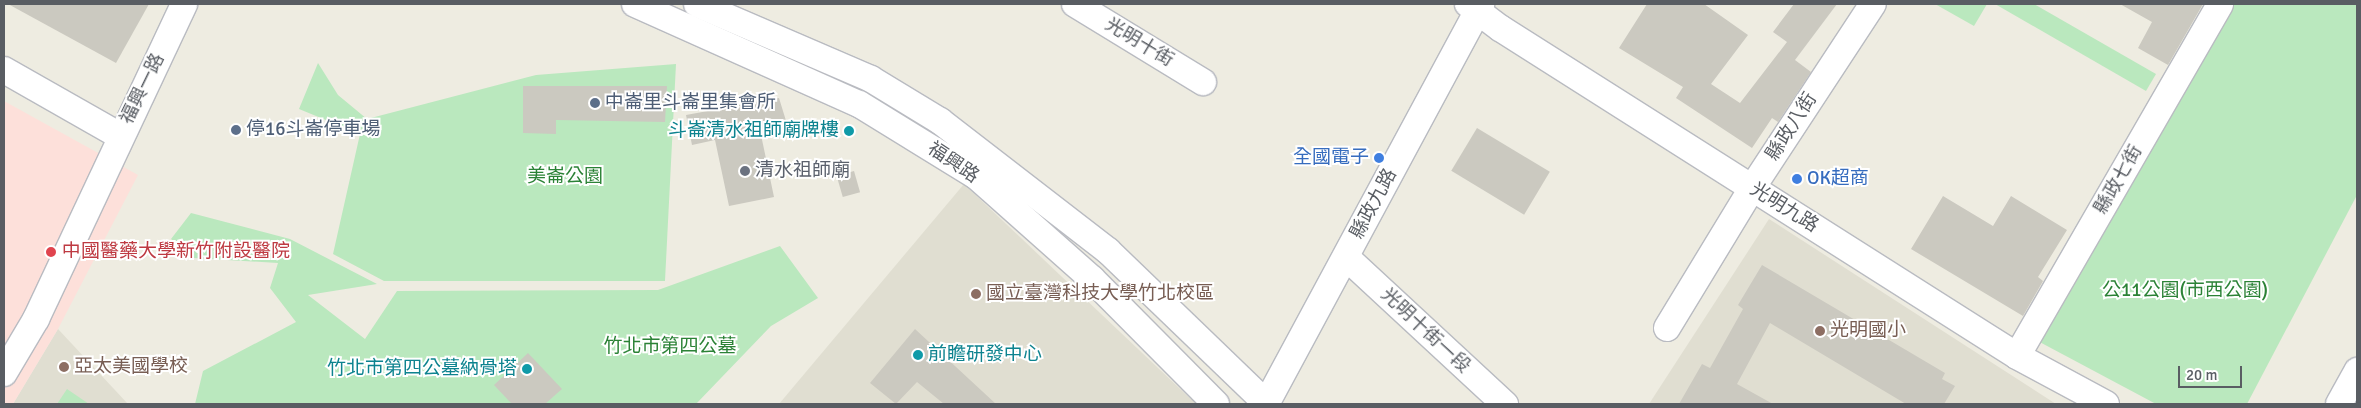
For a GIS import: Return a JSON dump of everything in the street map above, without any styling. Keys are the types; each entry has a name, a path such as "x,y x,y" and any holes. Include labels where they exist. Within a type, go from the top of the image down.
{"street":[{"name":"福興一路","path":"4,70 120,136 184,4"},
{"name":"福興路","path":"635,4 859,104 976,176 1092,279 1216,404"},
{"name":"福興路","path":"698,4 871,79 940,121 1108,251 1267,404"},
{"name":"光明十街","path":"1075,4 1203,82"},
{"name":"縣政八街","path":"1667,328 1752,188 1872,4"},
{"name":"縣政七街","path":"2017,356 2220,4"},
{"name":"縣政九路","path":"1267,404 1346,257 1475,6"},
{"name":"光明九路","path":"1475,6 1752,188 2017,356 2106,404"},
{"path":"4,374 36,319 120,136"},
{"name":"光明十街一段","path":"1346,257 1505,404"},
{"path":"2339,404 2357,371"}],"shaded area":[{"name":"中國醫藥大學新竹附設醫院","path":"4,101 138,175 58,329 13,404 4,404"},
{"name":"國立臺灣科技大學竹北校區","path":"964,184 1196,404 779,404"},
{"name":"光明國小","path":"1769,219 2056,404 1649,404"},
{"name":"亞太美國學校","path":"58,329 128,404 13,404"}],"green space":[{"path":"1935,4 1987,4 1974,26"},
{"path":"1995,4 2034,4 2156,74 2146,91"},
{"name":"公11公園(市西公園)","path":"2227,4 2357,4 2357,195 2247,404 2156,404 2034,339"},
{"name":"美崙公園","path":"318,63 338,95 367,119 536,75 676,64 665,281 384,281 333,254 360,134 299,109"},
{"name":"竹北市第四公墓","path":"191,213 290,239 377,284 308,295 365,339 397,291 658,290 780,246 818,298 771,326 696,404 195,404 203,371 296,322 270,288 278,263 194,258 171,239"},
{"path":"67,389 89,404 57,404"}],"building":[{"path":"8,4 149,4 116,63"},
{"path":"1647,4 1704,4 1748,35 1711,84 1740,103 1787,42 1773,32 1794,4 1837,4 1795,60 1811,72 1778,122 1772,118 1752,148 1676,98 1683,87 1619,48"},
{"path":"2120,4 2203,4 2168,65 2138,48 2152,22"},
{"name":"中崙里斗崙里集會所","path":"523,86 667,86 665,122 556,120 556,134 523,133"},
{"name":"清水祖師廟","path":"779,98 787,124 760,130 774,197 729,206 715,140 692,145 686,115"},
{"path":"1477,128 1550,172 1524,215 1451,171"},
{"path":"854,171 860,192 843,197 837,176"},
{"path":"1943,196 1993,226 2011,196 2067,230 2038,277 2043,281 2023,316 1911,249"},
{"path":"1762,265 1945,373 1942,379 1955,386 1944,404 1906,404 1770,323 1737,384 1773,404 1679,404 1702,364 1710,368 1743,309 1738,305"},
{"name":"前瞻研發中心","path":"915,329 996,404 944,404 917,382 896,404 870,383"},
{"name":"竹北市第四公墓納骨塔","path":"528,353 562,389 545,404 512,404 494,385"}],"place":[{"name":"中崙里斗崙里集會所","path":"595,103"},
{"name":"停16斗崙停車場","path":"236,130"},
{"name":"斗崙清水祖師廟牌樓","path":"849,131"},
{"name":"全國電子","path":"1379,158"},
{"name":"清水祖師廟","path":"745,171"},
{"name":"OK超商","path":"1797,179"},
{"name":"中國醫藥大學新竹附設醫院","path":"51,252"},
{"name":"國立臺灣科技大學竹北校區","path":"976,294"},
{"name":"光明國小","path":"1820,331"},
{"name":"前瞻研發中心","path":"918,355"},
{"name":"亞太美國學校","path":"64,367"},
{"name":"竹北市第四公墓納骨塔","path":"527,369"}]}
